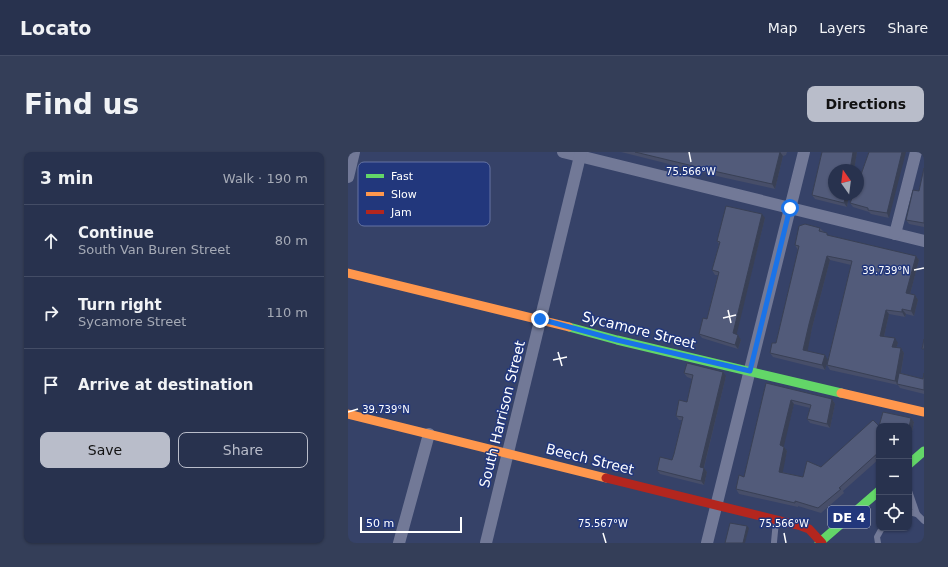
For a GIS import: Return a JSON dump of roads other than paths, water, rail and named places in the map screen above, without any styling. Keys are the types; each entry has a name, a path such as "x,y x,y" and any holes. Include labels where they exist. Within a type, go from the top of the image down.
{"street":[{"path":"348,177 354,152"},
{"path":"563,152 580,154 924,241"},
{"path":"707,543 804,152"},
{"path":"895,234 916,152"},
{"name":"South Harrison Street","path":"486,543 580,154"},
{"name":"Sycamore Street","path":"348,273 540,319 617,340 924,412"},
{"name":"Beech Street","path":"348,414 776,519 809,529 821,542"},
{"path":"399,543 428,434"},
{"path":"912,461 924,451"},
{"name":"DE 4","path":"821,542 876,494"}],"lane":[{"path":"910,495 917,514 924,521"},
{"path":"912,513 917,514"},
{"path":"774,543 776,519"},
{"path":"878,543 877,537 880,531"}]}
